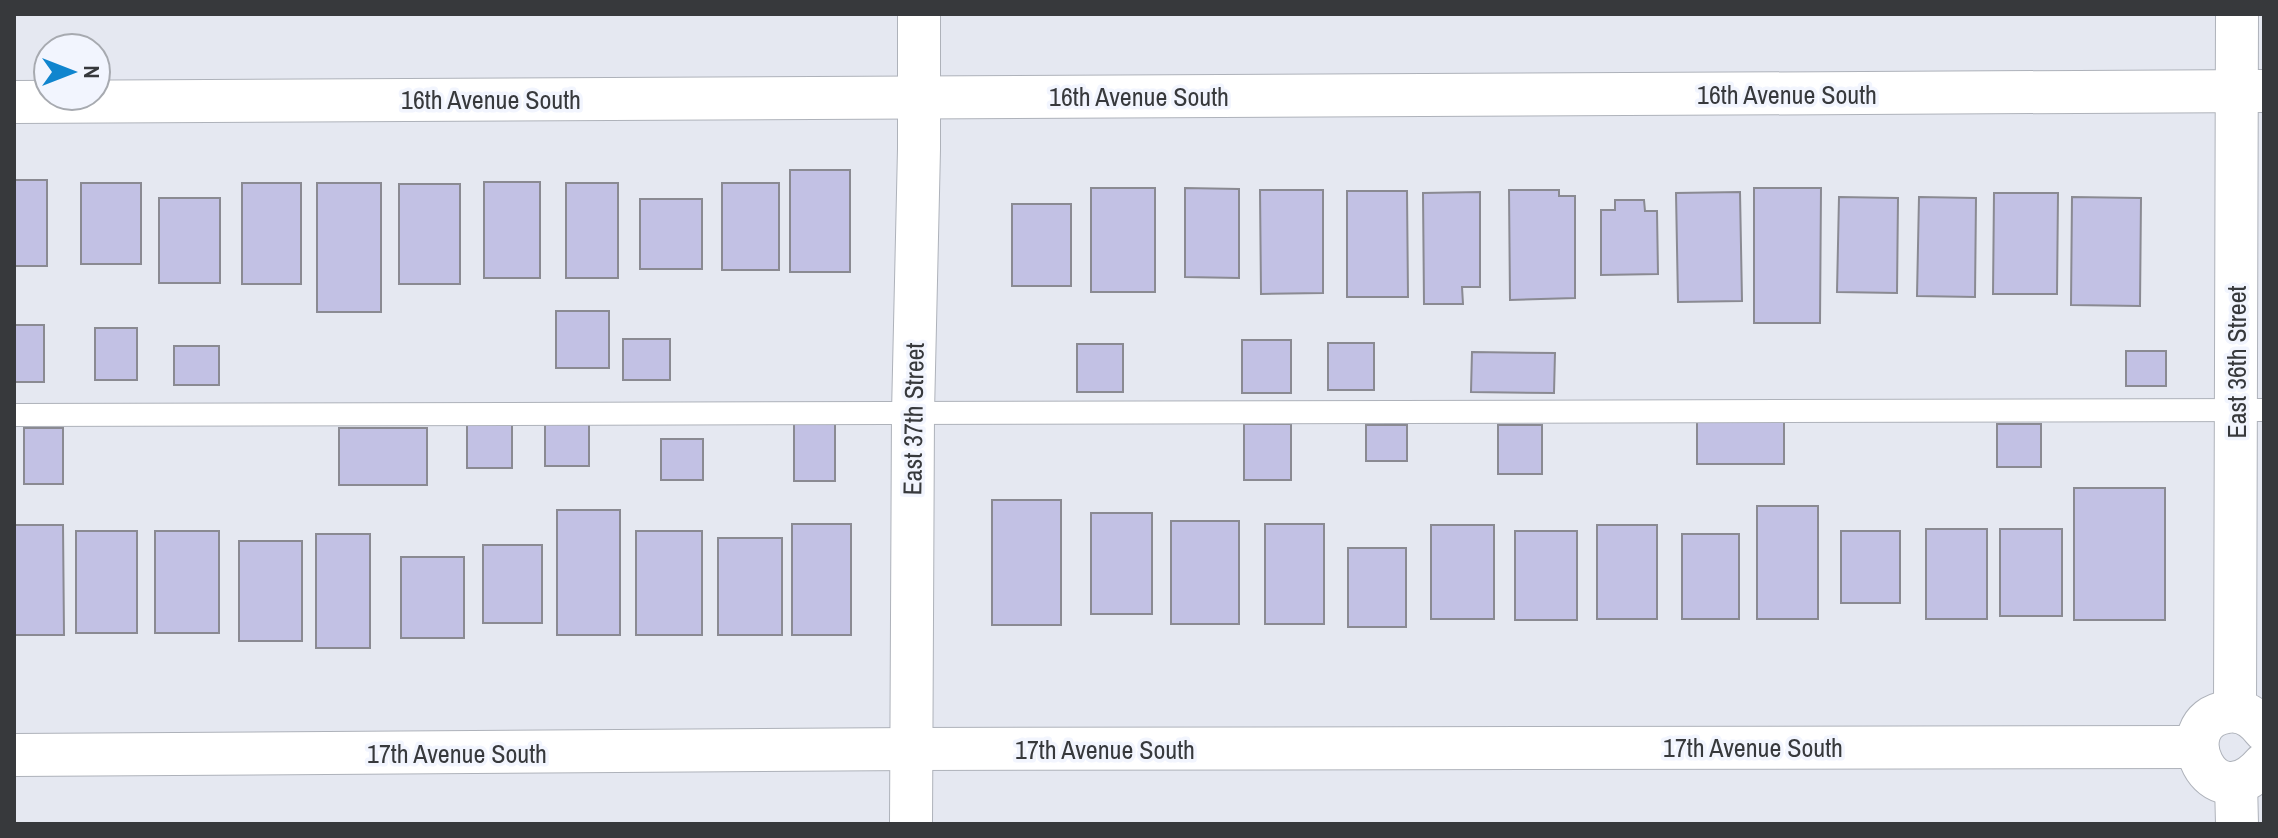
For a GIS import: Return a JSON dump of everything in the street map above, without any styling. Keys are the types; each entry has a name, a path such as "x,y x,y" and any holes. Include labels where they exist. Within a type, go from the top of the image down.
{"street":[{"name":"East 37th Street","path":"911,824 919,14"},
{"name":"East 36th Street","path":"2237,14 2251,91 2250,721"},
{"name":"16th Avenue South","path":"14,102 2251,91"},
{"path":"2237,824 2250,773 2216,779 2200,763 2196,747 2204,724 2223,712 2250,721"},
{"name":"17th Avenue South","path":"14,755 911,749 2196,747"}],"lane":[{"path":"14,415 2250,410"}],"building":[{"path":"790,170 850,170 850,272 790,272"},
{"path":"14,180 47,180 47,266 14,266"},
{"path":"484,182 540,182 540,278 484,278"},
{"path":"81,183 141,183 141,264 81,264"},
{"path":"242,183 301,183 301,284 242,284"},
{"path":"317,183 381,183 381,312 317,312"},
{"path":"566,183 618,183 618,278 566,278"},
{"path":"722,183 779,183 779,270 722,270"},
{"path":"399,184 460,184 460,284 399,284"},
{"path":"1091,188 1155,188 1155,292 1091,292"},
{"path":"1185,188 1239,189 1239,278 1185,277"},
{"path":"1754,188 1821,188 1820,323 1754,323"},
{"path":"1260,190 1323,190 1323,293 1261,294"},
{"path":"1509,190 1559,190 1559,196 1575,196 1575,298 1510,300"},
{"path":"1347,191 1407,191 1408,297 1347,297"},
{"path":"1480,192 1480,287 1462,287 1463,304 1424,304 1423,193"},
{"path":"1740,192 1742,301 1678,302 1676,193"},
{"path":"1994,193 2058,193 2057,294 1993,294"},
{"path":"1839,197 1898,198 1897,293 1837,292"},
{"path":"1919,197 1976,198 1975,297 1917,296"},
{"path":"2072,197 2141,198 2140,306 2071,305"},
{"path":"159,198 220,198 220,283 159,283"},
{"path":"640,199 702,199 702,269 640,269"},
{"path":"1615,200 1644,200 1645,211 1657,211 1658,274 1601,275 1601,210 1615,210"},
{"path":"1012,204 1071,204 1071,286 1012,286"},
{"path":"556,311 609,311 609,368 556,368"},
{"path":"14,325 44,325 44,382 14,382"},
{"path":"95,328 137,328 137,380 95,380"},
{"path":"623,339 670,339 670,380 623,380"},
{"path":"1242,340 1291,340 1291,393 1242,393"},
{"path":"1328,343 1374,343 1374,390 1328,390"},
{"path":"1077,344 1123,344 1123,392 1077,392"},
{"path":"174,346 219,346 219,385 174,385"},
{"path":"2126,351 2166,351 2166,386 2126,386"},
{"path":"1472,352 1555,353 1554,393 1471,392"},
{"path":"545,419 589,419 589,466 545,466"},
{"path":"1697,421 1784,421 1784,464 1697,464"},
{"path":"467,422 512,422 512,468 467,468"},
{"path":"794,424 835,424 835,481 794,481"},
{"path":"1244,424 1291,424 1291,480 1244,480"},
{"path":"1997,424 2041,424 2041,467 1997,467"},
{"path":"1366,425 1407,425 1407,461 1366,461"},
{"path":"1498,425 1542,425 1542,474 1498,474"},
{"path":"24,428 63,428 63,484 24,484"},
{"path":"339,428 427,428 427,485 339,485"},
{"path":"661,439 703,439 703,480 661,480"},
{"path":"2074,488 2165,488 2165,620 2074,620"},
{"path":"992,500 1061,500 1061,625 992,625"},
{"path":"1757,506 1818,506 1818,619 1757,619"},
{"path":"557,510 620,510 620,635 557,635"},
{"path":"1091,513 1152,513 1152,614 1091,614"},
{"path":"1171,521 1239,521 1239,624 1171,624"},
{"path":"792,524 851,524 851,635 792,635"},
{"path":"1265,524 1324,524 1324,624 1265,624"},
{"path":"14,525 63,525 64,635 14,635"},
{"path":"1431,525 1494,525 1494,619 1431,619"},
{"path":"1597,525 1657,525 1657,619 1597,619"},
{"path":"1926,529 1987,529 1987,619 1926,619"},
{"path":"2000,529 2062,529 2062,616 2000,616"},
{"path":"76,531 137,531 137,633 76,633"},
{"path":"155,531 219,531 219,633 155,633"},
{"path":"636,531 702,531 702,635 636,635"},
{"path":"1515,531 1577,531 1577,620 1515,620"},
{"path":"1841,531 1900,531 1900,603 1841,603"},
{"path":"316,534 370,534 370,648 316,648"},
{"path":"1682,534 1739,534 1739,619 1682,619"},
{"path":"718,538 782,538 782,635 718,635"},
{"path":"239,541 302,541 302,641 239,641"},
{"path":"483,545 542,545 542,623 483,623"},
{"path":"1348,548 1406,548 1406,627 1348,627"},
{"path":"401,557 464,557 464,638 401,638"}]}
